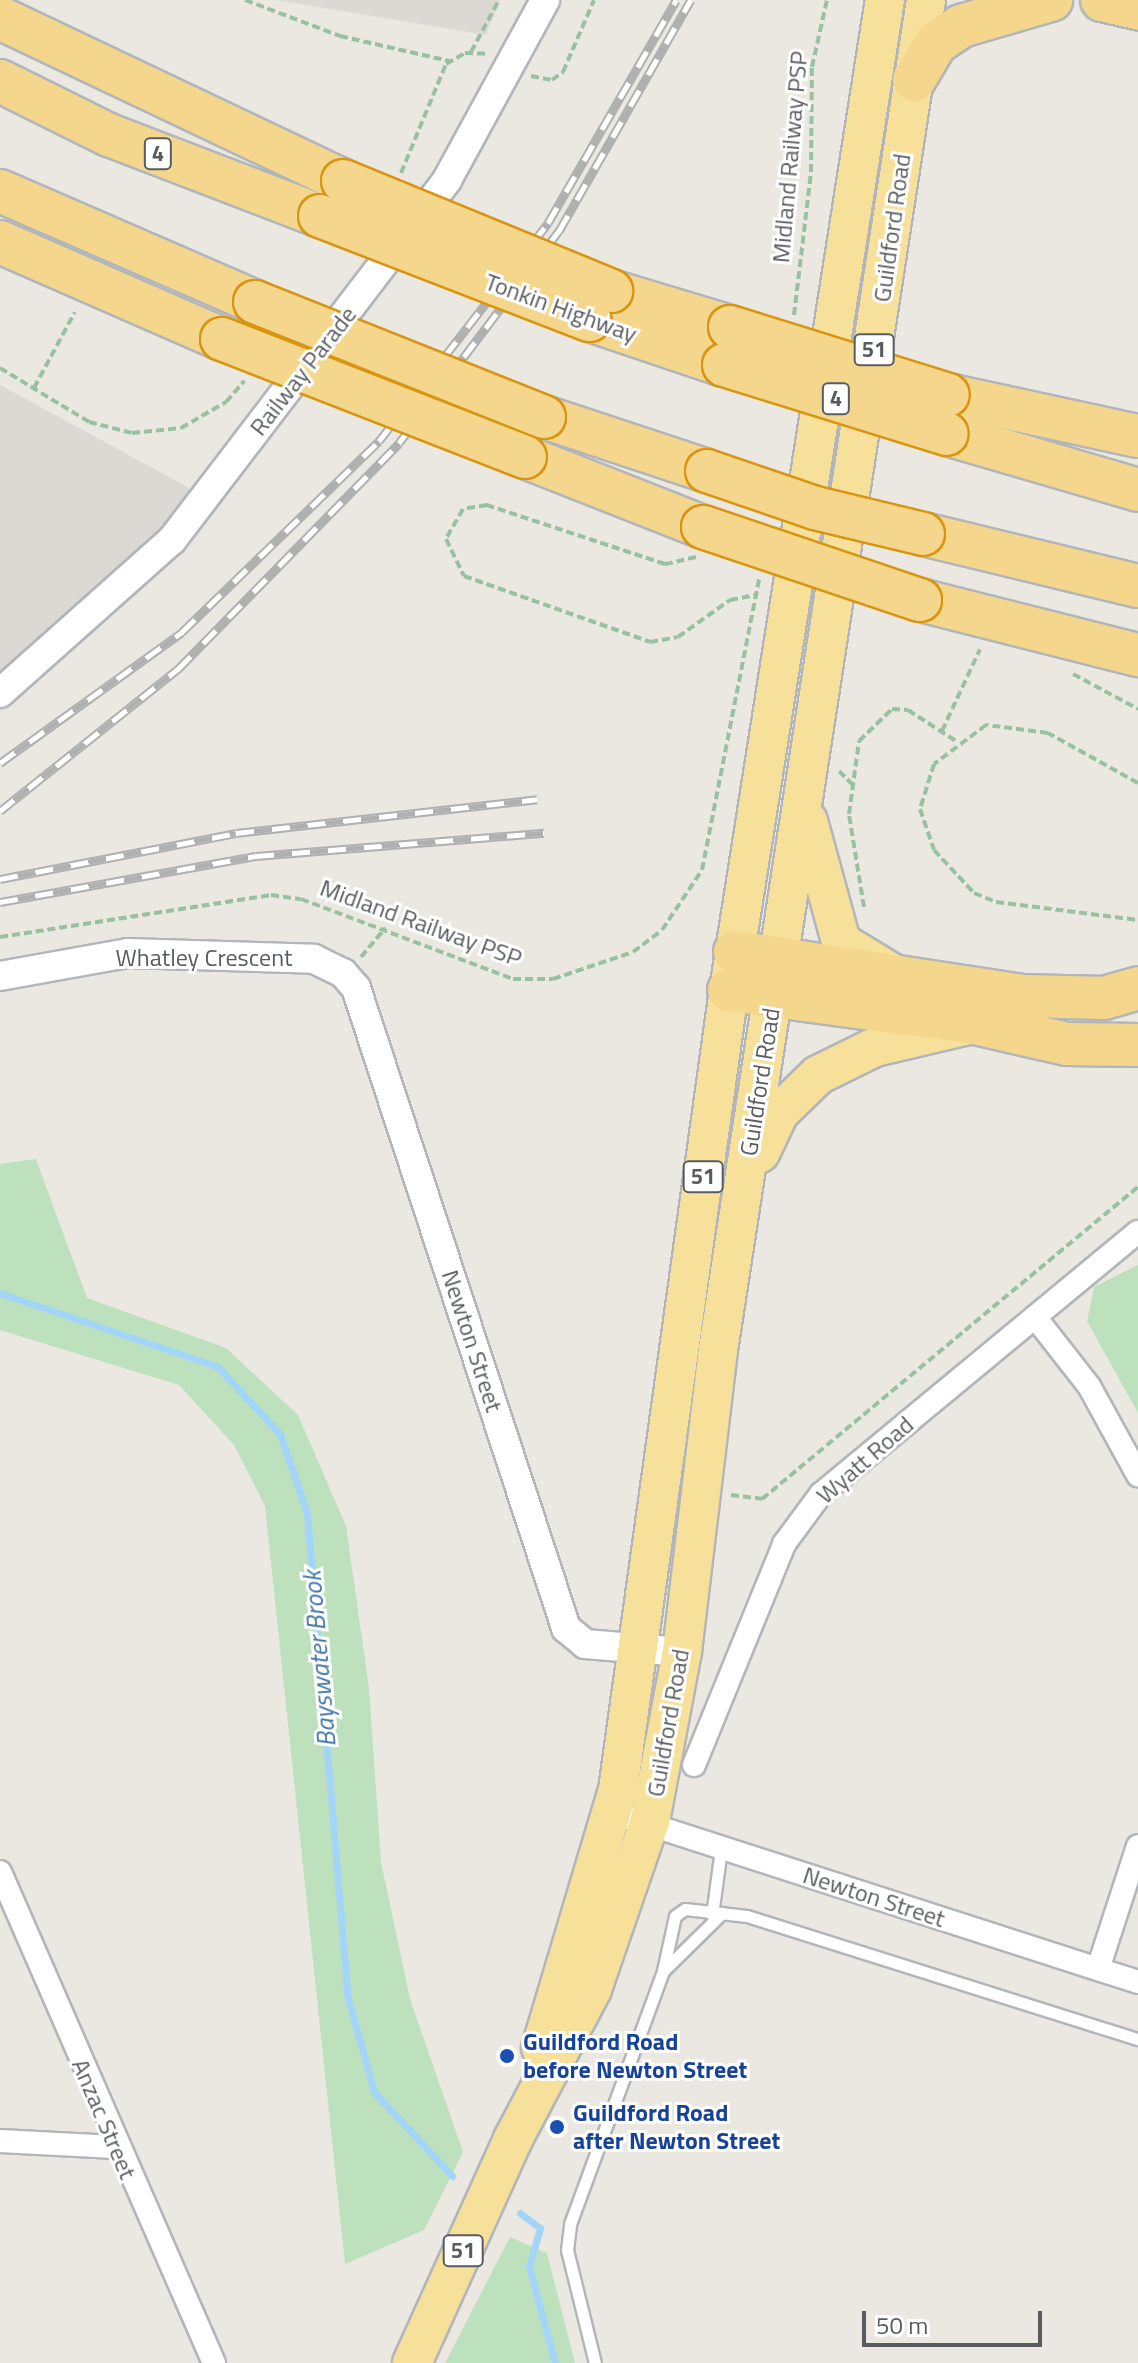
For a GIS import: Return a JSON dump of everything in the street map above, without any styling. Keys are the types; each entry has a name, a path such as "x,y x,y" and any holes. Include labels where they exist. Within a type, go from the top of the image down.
{"highway":[{"name":"Guildford Road","path":"513,2139 611,1812 732,971 885,0"},
{"name":"Guildford Road","path":"412,2363 513,2139 592,1989 650,1821 682,1652 741,1200 776,976 806,814 926,0"},
{"path":"914,80 936,43 961,26 1051,0"},
{"path":"1102,0 1138,8"},
{"path":"0,18 600,306"},
{"name":"Tonkin Highway","path":"0,81 109,135 320,216 948,414 1138,490"},
{"path":"0,191 255,302 544,417 815,508 1138,586"},
{"path":"0,242 222,339 525,457 703,537 920,600 1138,655"},
{"path":"948,414 1138,436"},
{"path":"1095,577 1138,598"},
{"path":"806,814 841,942 856,956 906,979"},
{"path":"732,971 776,976 906,979 1023,996 1104,998 1138,988"},
{"path":"776,976 1067,1044 1138,1045"},
{"path":"741,1200 779,1113 818,1075 875,1047 975,1023"}],"street":[{"name":"Railway Parade","path":"0,693 172,540 447,180 545,0"},
{"name":"Whatley Crescent","path":"0,976 128,953 314,959 343,973"},
{"name":"Newton Street","path":"343,973 356,988 566,1628 585,1644 682,1652"},
{"name":"Wyatt Road","path":"694,1765 784,1544 821,1494 1138,1232"},
{"path":"1035,1317 1089,1386 1138,1475"},
{"name":"Newton Street","path":"611,1812 650,1821 721,1849 1138,1982"},
{"path":"1098,1969 1138,1846"},
{"name":"Anzac Street","path":"0,1872 115,2147 214,2363"},
{"path":"0,2141 115,2147"}],"lane":[{"path":"663,1971 712,1913 721,1849"},
{"path":"595,2363 567,2250 570,2224 663,1971 675,1916 726,1912 1138,2039"}],"path":[{"path":"245,0 340,36 449,61"},
{"path":"471,52 499,0"},
{"name":"Midland Railway PSP","path":"794,317 811,172 812,67 827,0"},
{"path":"34,388 76,309"},
{"path":"0,368 89,422 132,433 202,418 251,374"},
{"name":"Midland Railway PSP","path":"0,937 271,895 385,928 513,979 565,975 633,952 662,930 702,870 755,595 730,600 678,637 650,642 464,576 446,539 453,518 474,505 665,564 691,561 703,537"},
{"path":"942,731 987,635"},
{"path":"833,916 868,906 849,814 859,741 892,709 908,710 956,741"},
{"path":"1138,783 1048,733 1012,725 986,725 956,741 934,764 920,809 923,829 952,873 996,902 1138,920"},
{"path":"343,973 385,928"},
{"path":"716,1493 762,1499 1138,1187"}],"shaded area":[{"path":"276,0 500,0 486,35"},
{"path":"0,385 204,496 0,689"}],"green space":[{"path":"36,1159 87,1298 226,1348 298,1415 346,1526 369,1688 381,1862 410,1999 463,2152 424,2230 345,2264 265,1506 234,1445 179,1385 0,1330 0,1164"},
{"path":"1138,1265 1138,1413 1087,1321 1094,1287"},
{"path":"510,2237 547,2253 575,2363 445,2363"}],"waterway":[{"name":"Bayswater Brook","path":"0,1293 218,1367 280,1434 307,1513 347,1994 374,2092 452,2176"},
{"name":"Bayswater Brook","path":"520,2213 540,2228 529,2266 555,2363"}],"railway":[{"path":"0,763 182,632 379,441 548,223 676,0"},
{"path":"0,811 178,669 399,443 559,231 691,0"},
{"path":"0,879 236,833 537,799"},
{"path":"0,902 256,856 544,833"}],"place":[{"name":"Guildford Road before Newton Street","path":"507,2056"},
{"name":"Guildford Road after Newton Street","path":"557,2127"}]}
